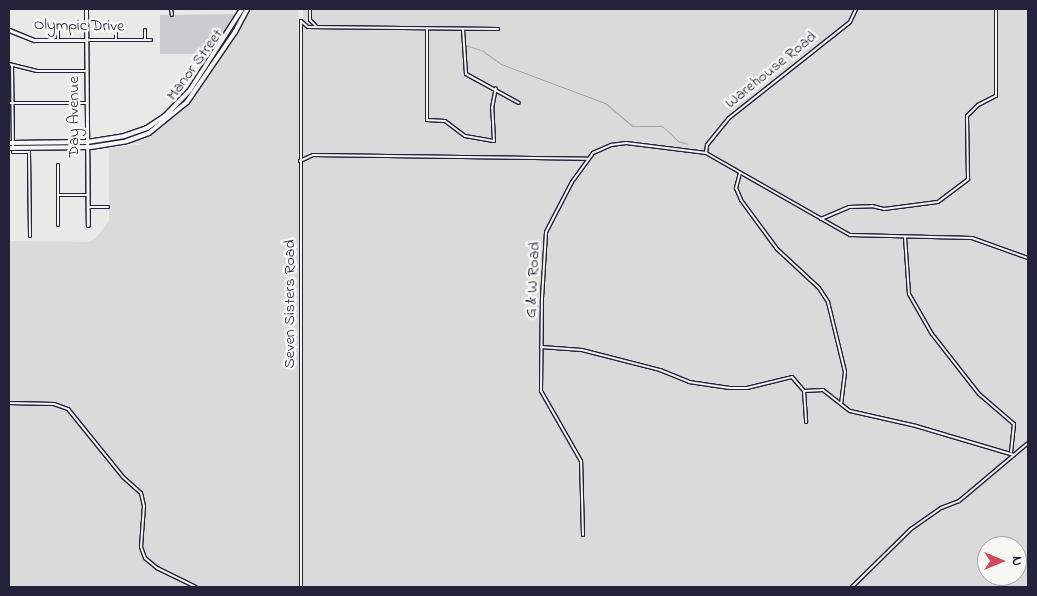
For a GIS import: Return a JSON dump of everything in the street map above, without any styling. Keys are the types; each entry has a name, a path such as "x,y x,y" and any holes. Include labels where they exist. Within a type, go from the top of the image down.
{"main road":[{"name":"Manor Street","path":"11,148 87,142 129,135 166,116 190,90 242,9"},
{"name":"Manor Street","path":"11,148 87,147 139,137 172,116 194,92 247,9"}],"street":[{"name":"Day Avenue","path":"86,9 88,225"},
{"path":"170,9 172,15"},
{"path":"310,9 310,20 316,26 498,29"},
{"name":"Warehouse Road","path":"706,153 707,145 728,118 850,22 856,9"},
{"path":"821,219 849,207 872,206 884,209 938,202 968,179 967,116 978,105 996,96 996,9"},
{"name":"Seven Sisters Road","path":"301,587 301,21 307,26 316,26"},
{"path":"427,28 428,120 445,121 465,136 494,141 492,108 496,88"},
{"path":"464,29 466,74 496,88 518,103"},
{"name":"Olympic Drive","path":"9,30 29,39 151,40"},
{"path":"116,30 116,40"},
{"path":"145,30 145,40"},
{"path":"58,31 58,40"},
{"path":"30,236 29,152 11,148 10,65 37,71 86,71"},
{"path":"10,103 87,103"},
{"path":"300,161 313,156 587,159 601,148 626,143 706,153 850,235 972,238 1028,258"},
{"name":"G & W Road","path":"583,535 583,468 574,445 541,391 541,347 546,232 587,159"},
{"path":"58,165 58,225"},
{"path":"740,173 736,188 741,200 777,249 819,288 828,302 845,372 841,404"},
{"path":"58,195 87,195"},
{"path":"88,207 108,207"},
{"path":"905,237 907,285 912,299 932,334 979,394 1014,424 1011,452"},
{"path":"541,347 582,350 660,370 689,382 730,388 747,388 792,377 804,391 806,422"},
{"path":"804,391 819,388 850,411 879,420 916,426 998,452 1011,452 1014,455"},
{"path":"9,403 54,404 68,409 123,477 141,493 144,506 140,542 144,558 157,568 196,587"},
{"path":"852,587 911,529 941,508 958,502 1028,443"}],"shaded area":[{"path":"250,9 298,9 300,142 303,9 1028,9 1028,587 9,587 9,241 88,242 95,239 109,221 109,148 145,144 132,143 161,128 188,102"},
{"path":"237,14 211,54 160,54 160,15"}],"waterway":[{"path":"465,45 483,51 501,64 605,103 632,126 662,126 678,141 688,144"}]}
